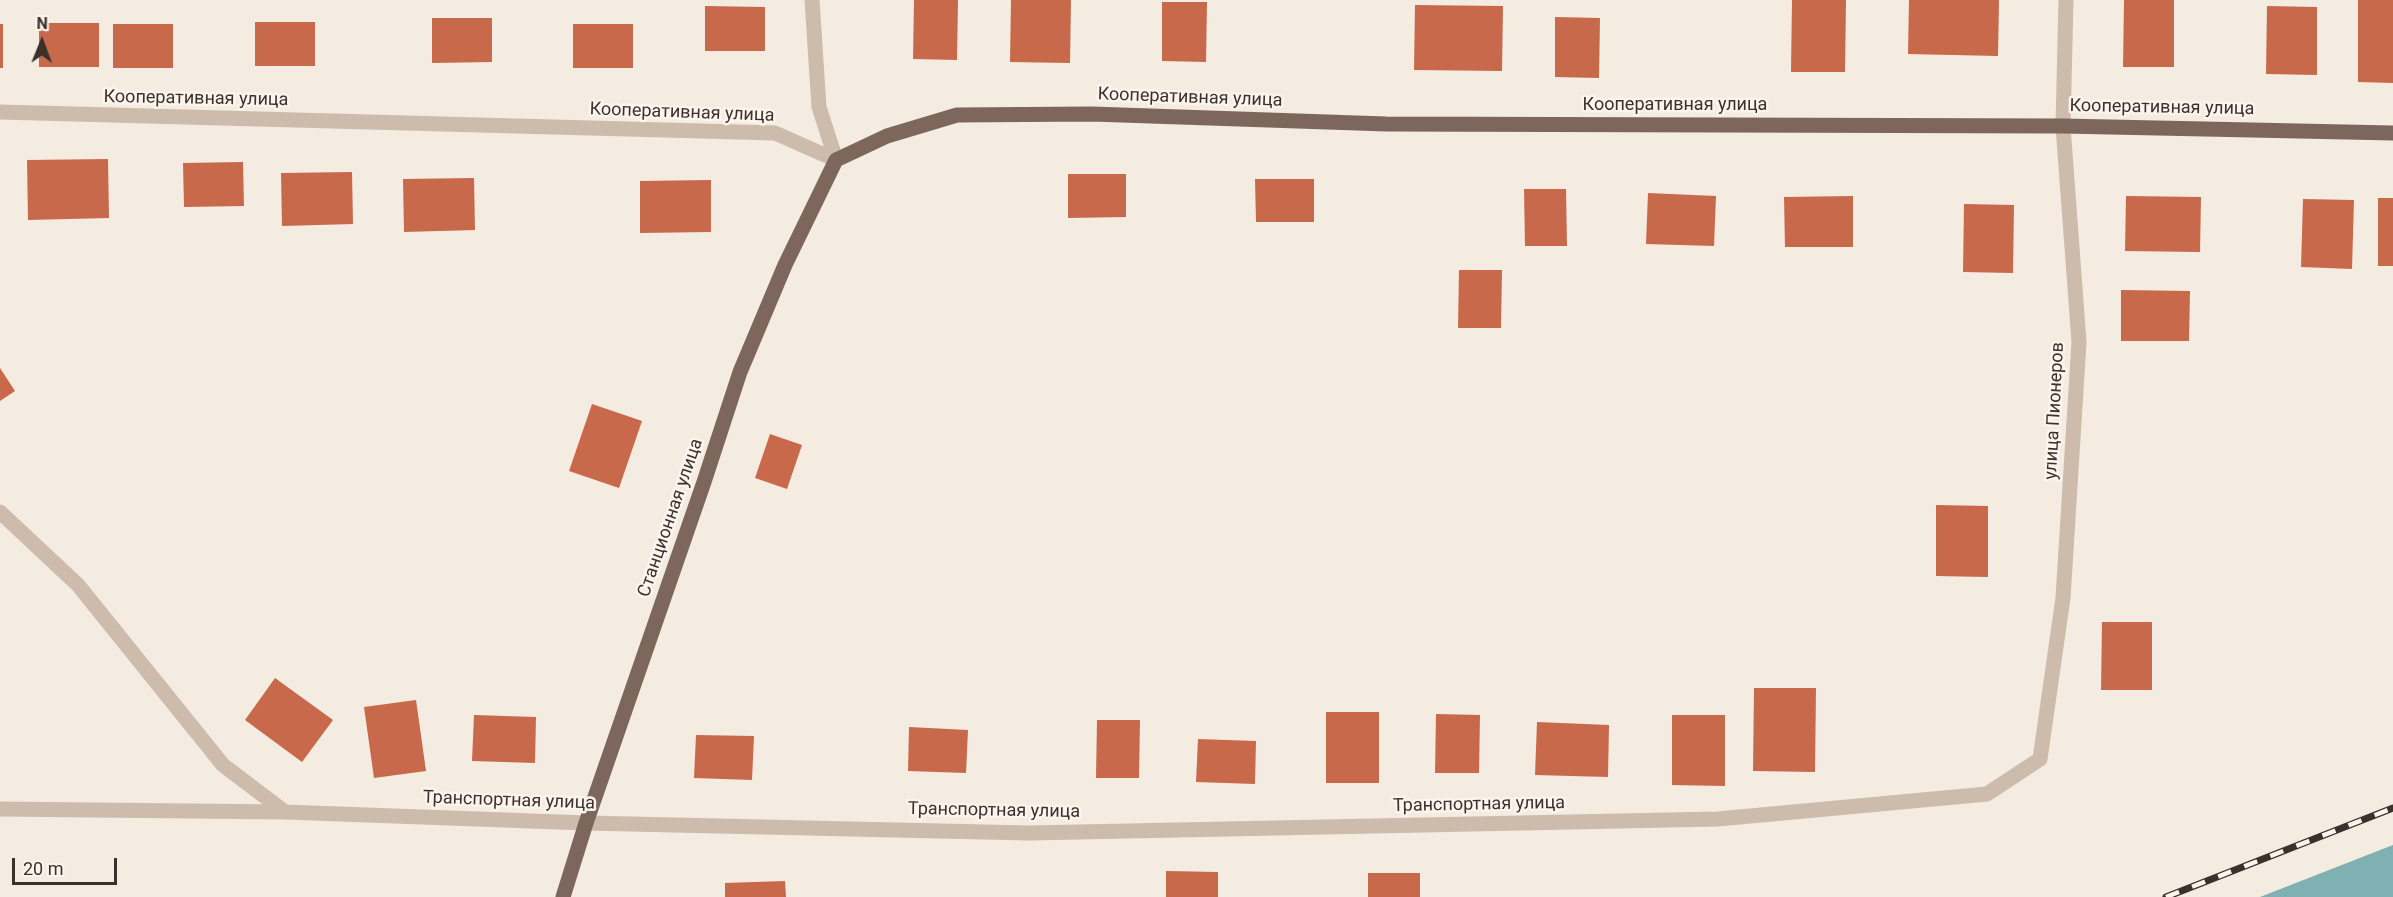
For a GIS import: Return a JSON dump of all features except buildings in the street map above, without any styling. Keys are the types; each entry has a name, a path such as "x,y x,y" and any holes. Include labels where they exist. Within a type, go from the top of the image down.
{"main road":[{"name":"Кооперативная улица","path":"836,160 887,136 957,115 1092,114 1398,124 2063,126 2393,133"},
{"name":"Станционная улица","path":"563,897 586,823 740,372 785,264 836,160"}],"street":[{"path":"812,0 819,106 836,160"},
{"name":"улица Пионеров","path":"1987,794 2040,759 2064,598 2079,342 2063,126 2066,0"},
{"name":"Кооперативная улица","path":"0,112 775,133 836,160"},
{"path":"0,512 78,585 223,765 285,812"},
{"name":"Транспортная улица","path":"0,809 285,812 586,823 1029,833 1718,819 1987,794"}],"water":[{"path":"2393,845 2393,897 2260,897"}],"railway":[{"path":"2166,897 2393,808"}]}
